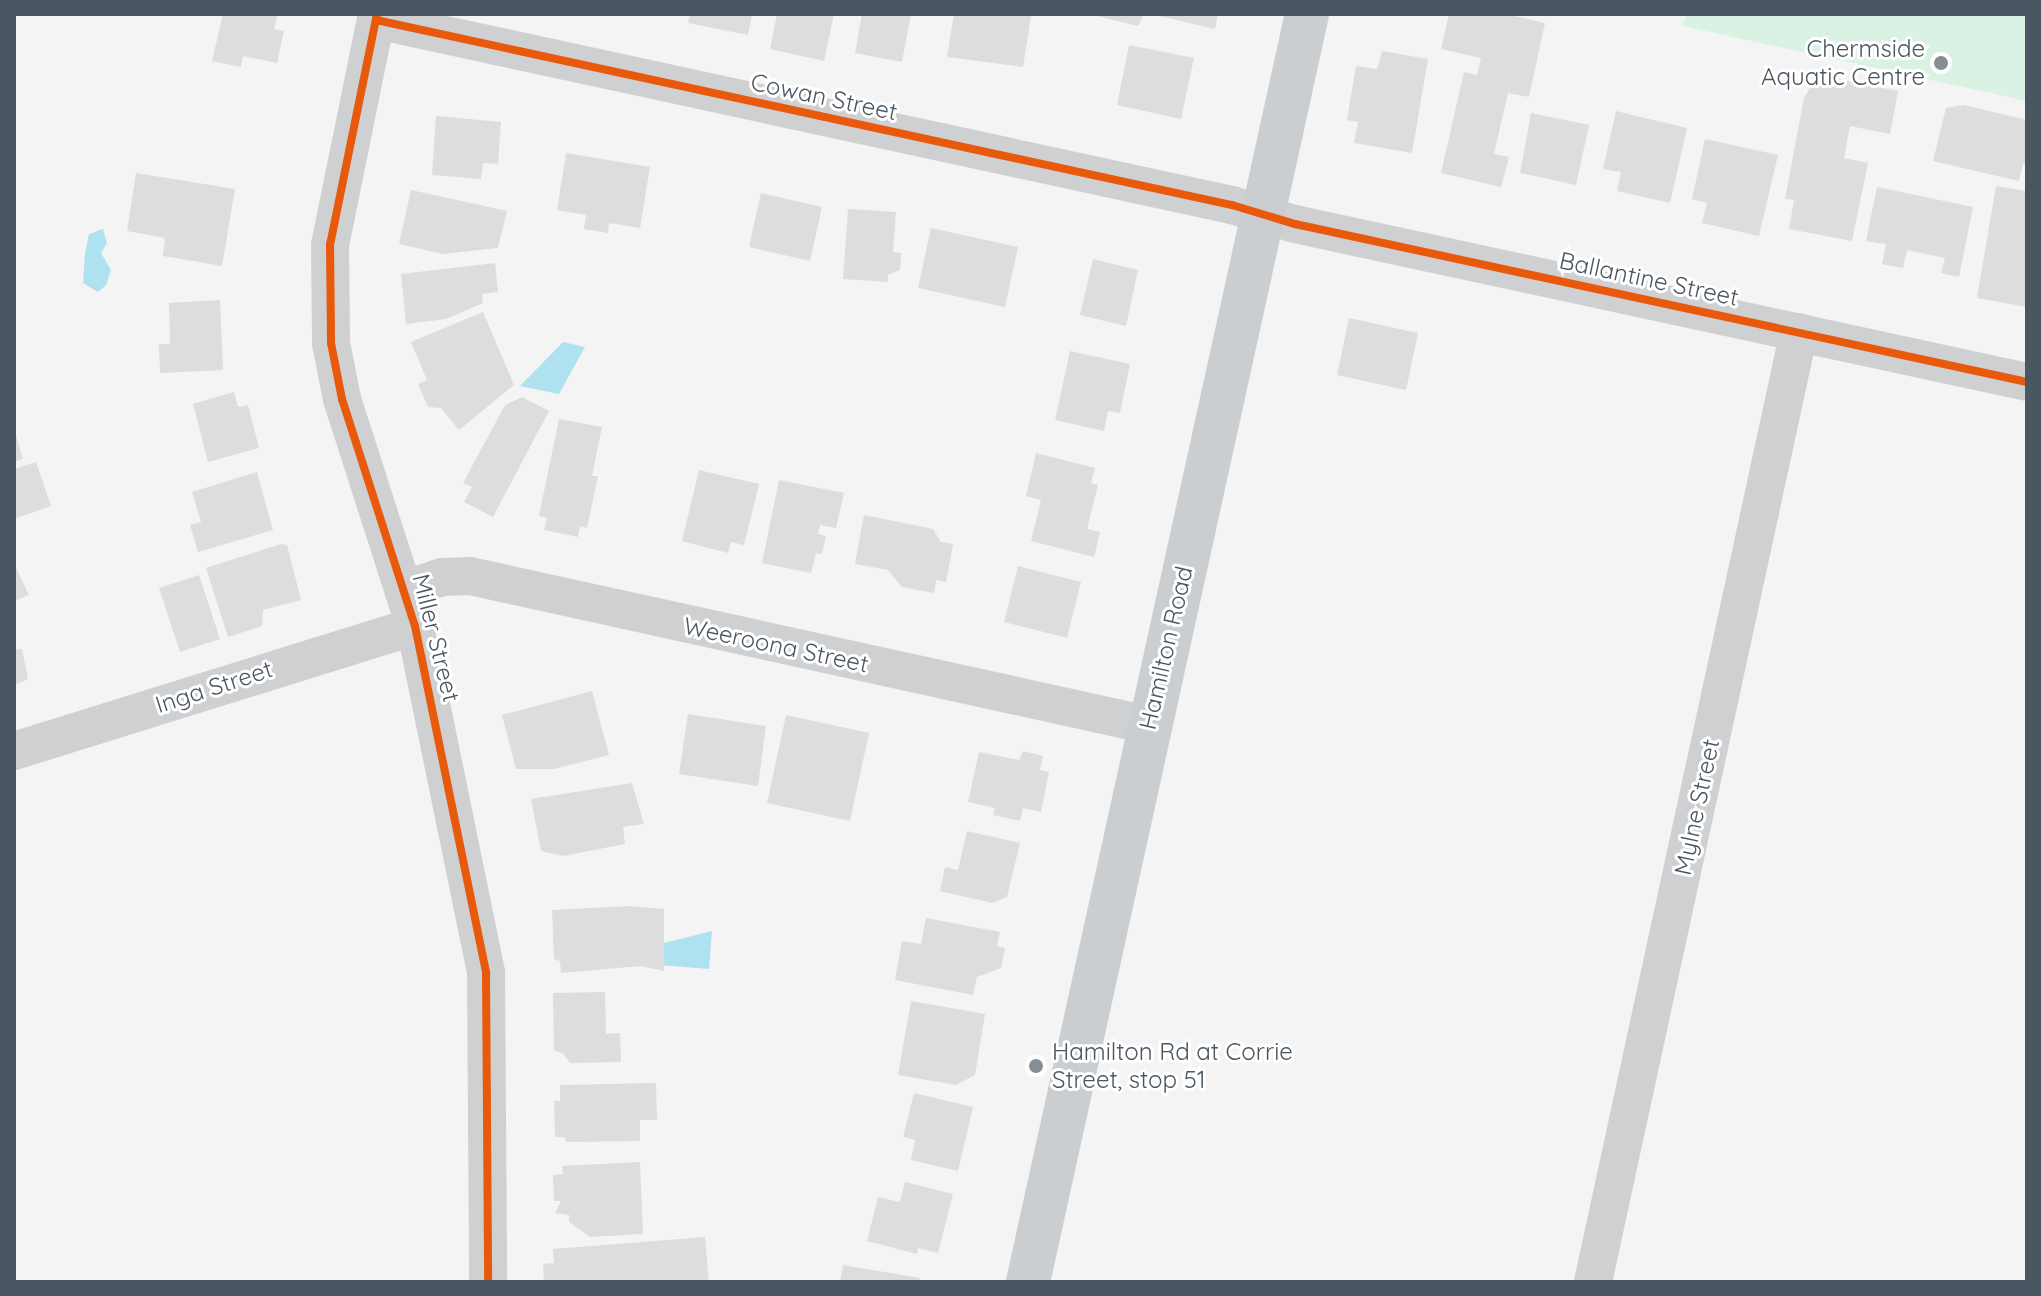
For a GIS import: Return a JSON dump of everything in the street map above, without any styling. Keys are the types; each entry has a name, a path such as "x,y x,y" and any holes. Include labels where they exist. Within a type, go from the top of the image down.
{"main road":[{"name":"Hamilton Road","path":"1028,1282 1307,14"}],"street":[{"name":"Cowan Street","path":"377,17 1219,202 1263,215"},
{"name":"Miller Street","path":"377,17 330,244 331,343 342,399 415,626 486,973 488,1282"},
{"name":"Ballantine Street","path":"1263,215 2027,382"},
{"name":"Mylne Street","path":"1593,1282 1799,332"},
{"name":"Weeroona Street","path":"404,590 442,577 470,576 1149,725"},
{"name":"Inga Street","path":"14,751 415,626"}],"green space":[{"name":"Chermside Aquatic Centre","path":"1686,14 2027,14 2027,101 1683,26"}],"water":[{"path":"103,229 107,243 101,253 111,270 106,285 98,292 83,283 85,254 89,234"},
{"path":"563,342 585,347 559,394 520,386"},
{"path":"712,931 709,969 659,965 660,944"}],"building":[{"path":"223,14 278,14 274,29 284,31 277,63 243,56 241,67 212,61"},
{"path":"690,14 752,14 748,35 688,23"},
{"path":"777,14 834,14 824,61 770,49"},
{"path":"862,14 911,14 902,62 855,53"},
{"path":"954,14 1031,16 1023,67 947,57"},
{"path":"1089,14 1144,14 1138,26"},
{"path":"1151,14 1218,14 1215,29"},
{"path":"1449,14 1505,14 1545,23 1529,97 1508,93 1494,154 1509,157 1501,187 1441,173 1464,72 1477,75 1481,58 1441,49"},
{"path":"1129,45 1194,58 1181,119 1117,105"},
{"path":"1382,51 1428,59 1412,153 1354,143 1358,122 1347,120 1356,66 1377,69"},
{"path":"1818,75 1898,91 1890,134 1850,126 1844,158 1868,163 1852,241 1789,229 1794,200 1785,199 1804,98"},
{"path":"1964,105 2027,120 2027,165 2023,164 2019,181 1933,161 1946,108"},
{"path":"1616,111 1687,128 1670,203 1617,191 1621,172 1603,169"},
{"path":"1531,113 1589,125 1576,185 1520,173"},
{"path":"436,116 501,122 498,164 483,163 481,179 432,175"},
{"path":"1705,139 1778,155 1759,236 1702,223 1707,203 1692,199"},
{"path":"566,153 650,167 640,228 609,223 608,233 584,229 586,215 557,210"},
{"path":"136,173 235,189 222,266 163,256 165,238 127,231"},
{"path":"1996,186 2027,191 2027,307 1977,298"},
{"path":"1877,187 1973,207 1959,277 1941,273 1945,258 1907,250 1903,268 1882,264 1886,244 1866,241"},
{"path":"411,190 507,211 498,248 443,254 399,244"},
{"path":"761,193 822,207 810,261 749,247"},
{"path":"848,209 896,212 893,252 901,253 900,270 888,275 888,282 843,279"},
{"path":"931,228 1018,247 1005,307 918,288"},
{"path":"1093,259 1138,270 1126,326 1080,315"},
{"path":"495,263 498,292 482,294 483,303 446,319 406,324 401,274"},
{"path":"220,300 223,370 160,373 159,344 170,344 169,303"},
{"path":"483,312 514,385 459,430 441,408 428,407 418,384 427,380 411,342"},
{"path":"1349,318 1418,333 1406,390 1337,375"},
{"path":"1070,351 1130,364 1120,413 1108,411 1104,431 1055,420"},
{"path":"234,392 238,407 248,405 259,448 208,462 193,404"},
{"path":"522,397 549,411 493,517 464,502 472,487 463,483 505,405"},
{"path":"559,419 602,427 592,476 598,476 587,528 580,526 578,537 544,530 547,518 539,516"},
{"path":"14,433 23,459 14,462"},
{"path":"1036,453 1095,468 1091,483 1098,485 1087,529 1100,532 1094,557 1031,541 1041,500 1026,496"},
{"path":"36,462 51,506 14,519 14,469"},
{"path":"699,470 759,484 744,545 731,542 728,553 682,541"},
{"path":"257,472 273,530 198,552 190,525 201,522 192,492"},
{"path":"779,480 844,493 836,528 820,525 818,534 826,536 822,554 816,553 811,573 762,563"},
{"path":"864,515 933,529 941,542 953,544 946,582 936,580 934,593 902,587 888,570 855,564"},
{"path":"281,544 287,545 301,600 263,610 262,626 228,637 206,568"},
{"path":"14,564 29,595 14,601"},
{"path":"1018,566 1081,582 1067,638 1004,622"},
{"path":"199,575 220,639 180,652 159,588"},
{"path":"22,649 28,679 14,685 14,650"},
{"path":"592,691 609,755 554,769 516,769 502,715"},
{"path":"688,714 766,726 758,786 679,774"},
{"path":"786,715 869,733 850,821 767,803"},
{"path":"1023,751 1043,756 1040,770 1049,772 1041,812 1023,808 1020,821 993,815 995,808 968,802 979,752 1019,760"},
{"path":"632,783 644,824 623,827 625,844 563,856 541,851 531,799"},
{"path":"967,831 1020,843 1007,897 992,903 940,891 945,867 958,870"},
{"path":"629,906 664,909 664,971 641,966 561,973 560,961 554,959 552,910"},
{"path":"926,918 1000,932 997,946 1005,948 1001,968 977,977 973,995 895,980 902,941 921,944"},
{"path":"605,992 606,1034 620,1033 621,1062 570,1063 563,1053 554,1051 553,993"},
{"path":"911,1001 985,1014 975,1075 956,1085 898,1075"},
{"path":"656,1083 657,1120 640,1120 640,1141 566,1142 565,1137 555,1137 554,1101 560,1101 560,1085"},
{"path":"914,1093 973,1107 958,1171 911,1160 915,1140 903,1137"},
{"path":"640,1162 643,1234 590,1237 569,1222 569,1215 555,1213 561,1201 554,1201 553,1175 563,1174 562,1166"},
{"path":"905,1182 953,1194 938,1253 918,1248 917,1254 867,1241 878,1197 900,1202"},
{"path":"705,1237 709,1282 544,1282 543,1264 554,1263 553,1249"},
{"path":"843,1265 920,1278 920,1282 840,1282"}],"cycle path":[{"path":"377,14 330,244 331,343 342,399 415,626 486,973 488,1282"},
{"path":"376,20 1232,205 1295,224 2027,382"}],"place":[{"name":"Chermside Aquatic Centre","path":"1941,63"},
{"name":"Hamilton Rd at Corrie Street, stop 51","path":"1036,1066"}]}
